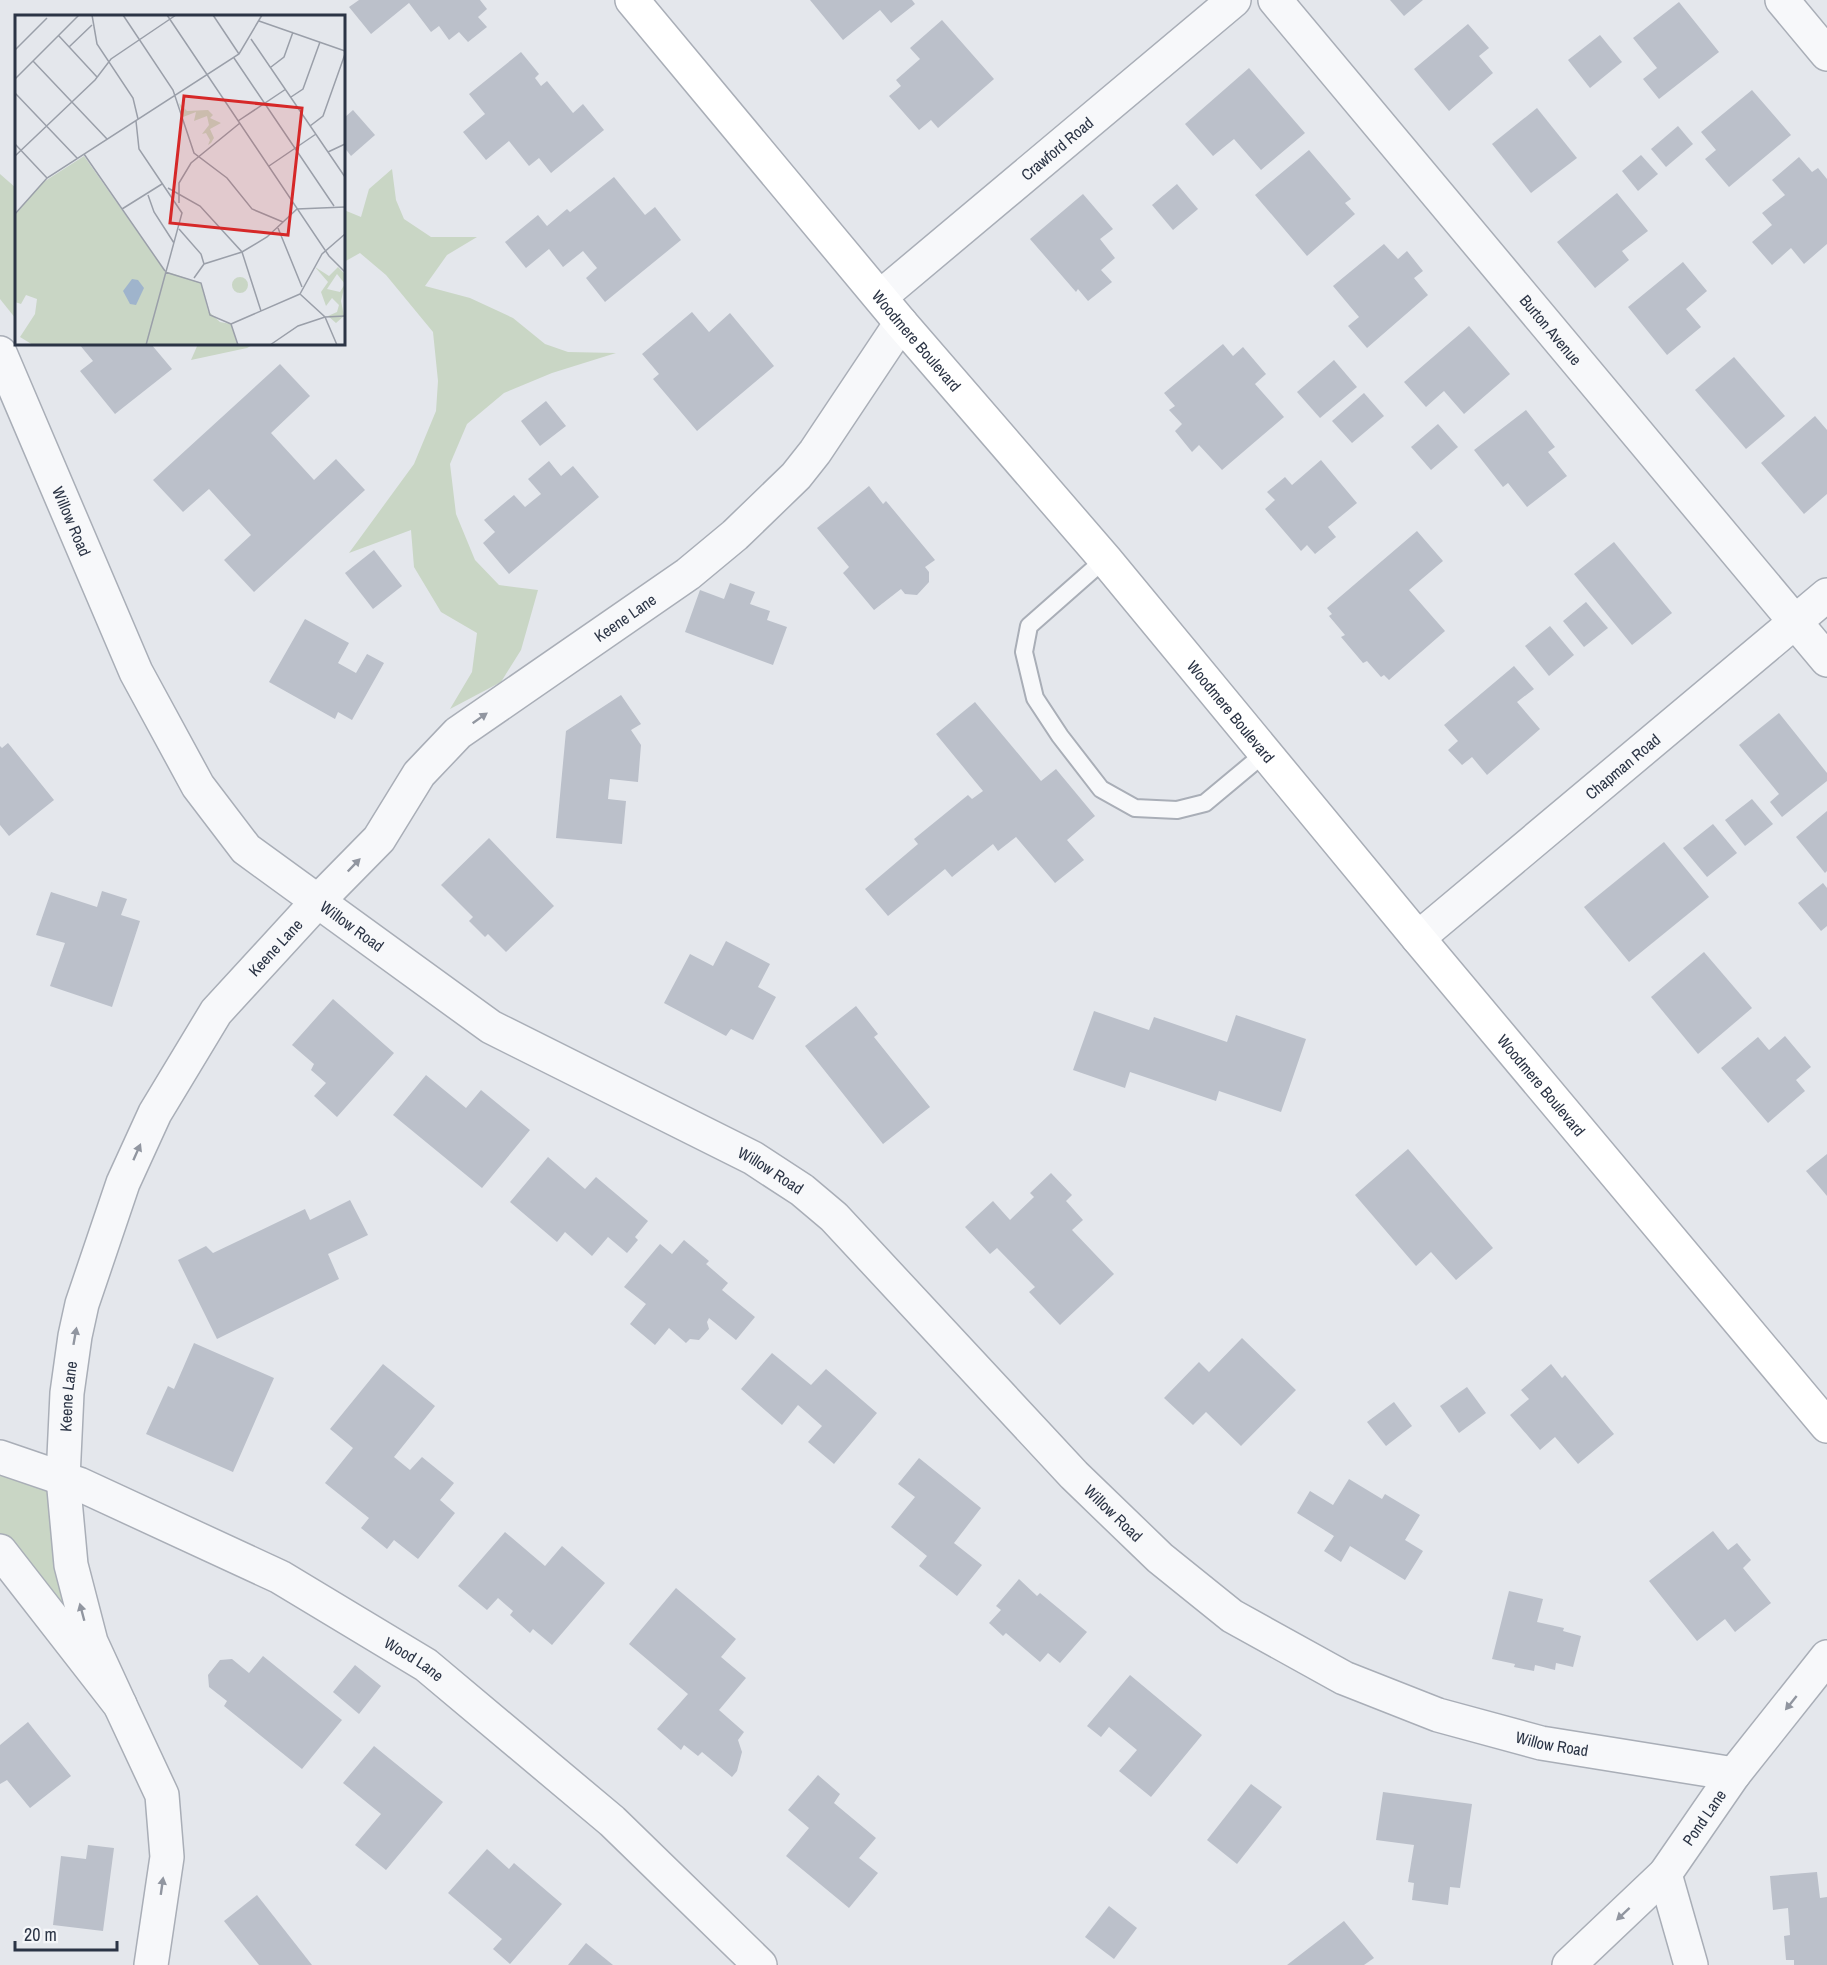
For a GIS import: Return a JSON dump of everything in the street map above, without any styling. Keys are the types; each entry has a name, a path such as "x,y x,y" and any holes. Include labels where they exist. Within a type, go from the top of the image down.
{"street":[{"name":"Woodmere Boulevard","path":"632,0 901,323 1105,559 1418,938 1827,1426"},
{"name":"Crawford Road","path":"880,297 1233,0"},
{"name":"Burton Avenue","path":"1275,0 1827,660"},
{"path":"1782,0 1827,54"},
{"name":"Keene Lane","path":"120,1705 91,1642 71,1565 63,1478 67,1393 82,1304 123,1183 155,1113 216,1012 317,902 380,839 419,774 458,733 688,574 735,535 796,476 815,452 901,323"},
{"name":"Willow Road","path":"0,353 136,672 198,786 246,849 491,1027 753,1158 802,1190 834,1216 1074,1475 1160,1558 1232,1616 1344,1678 1438,1715 1541,1743 1734,1774"},
{"name":"Chapman Road","path":"1418,938 1827,595"},
{"name":"Wood Lane","path":"0,1457 79,1484 280,1577 426,1665 612,1821 760,1965"},
{"path":"0,1551 120,1705 162,1795 167,1857 151,1965"},
{"name":"Pond Lane","path":"1569,1965 1665,1874 1734,1774 1827,1657"},
{"path":"1665,1874 1691,1965"}],"lane":[{"path":"1105,559 1029,626 1024,652 1035,698 1059,736 1101,789 1136,808 1177,810 1205,803 1265,753"}],"green space":[{"path":"392,169 396,200 404,219 431,237 477,237 447,255 425,286 470,298 513,318 545,344 568,352 616,353 552,373 504,393 467,424 450,464 456,514 475,560 499,585 538,590 521,650 501,682 450,709 472,672 477,633 441,612 414,567 411,530 349,553 414,464 436,411 438,381 433,332 386,275 360,253 345,261 345,210 361,217 369,189"},
{"path":"0,174 15,187 15,318 0,299"},
{"path":"198,345 252,345 247,348 191,360"},
{"path":"0,1464 55,1483 80,1641 0,1539"}],"building":[{"path":"359,0 480,0 487,9 478,17 487,27 468,42 459,32 449,40 439,26 431,32 409,3 371,34 349,7"},
{"path":"810,0 912,0 915,4 891,23 880,10 843,40"},
{"path":"1390,0 1423,0 1404,16"},
{"path":"1679,2 1719,52 1659,99 1643,79 1657,68 1633,38"},
{"path":"942,20 994,79 938,128 931,120 919,130 889,96 901,86 896,80 920,59 910,48"},
{"path":"1468,24 1489,48 1479,56 1493,73 1449,111 1414,69"},
{"path":"1600,35 1622,62 1590,88 1568,60"},
{"path":"521,52 539,74 535,78 541,86 547,81 573,113 583,104 604,130 551,173 539,158 529,166 509,141 486,160 463,132 485,114 469,94"},
{"path":"1249,68 1305,133 1261,170 1234,139 1213,156 1185,124"},
{"path":"1752,90 1791,135 1729,187 1705,159 1716,150 1701,132"},
{"path":"1537,108 1577,158 1531,193 1492,144"},
{"path":"353,110 375,135 351,156 345,148 345,117"},
{"path":"1678,126 1693,144 1666,167 1651,149"},
{"path":"1309,150 1351,199 1345,203 1355,214 1307,256 1255,195"},
{"path":"1641,155 1658,174 1638,191 1622,171"},
{"path":"1799,157 1812,172 1818,168 1827,179 1827,244 1804,264 1791,248 1772,265 1752,242 1772,225 1762,213 1785,195 1772,180"},
{"path":"614,177 645,215 655,207 681,240 605,302 586,278 597,268 583,251 563,267 549,249 526,268 505,242 538,215 547,226 567,209 570,212"},
{"path":"1177,184 1198,209 1173,230 1152,205"},
{"path":"1617,193 1648,231 1622,251 1629,260 1595,288 1557,242"},
{"path":"1083,194 1113,229 1100,239 1115,258 1101,270 1112,282 1088,301 1078,289 1076,292 1030,239"},
{"path":"1384,244 1398,259 1407,251 1423,271 1414,278 1428,295 1367,348 1348,326 1359,317 1333,286"},
{"path":"1683,262 1707,291 1686,309 1701,327 1667,355 1628,307"},
{"path":"692,312 709,332 730,313 774,366 697,431 653,379 659,374 642,354"},
{"path":"1469,326 1510,374 1464,414 1444,391 1426,407 1404,382"},
{"path":"1223,344 1233,356 1243,347 1266,374 1255,384 1284,417 1222,470 1199,445 1192,452 1175,431 1182,424 1169,410 1175,406 1164,393"},
{"path":"80,345 152,345 172,369 115,414 80,371 93,361"},
{"path":"1734,357 1785,416 1746,449 1695,390"},
{"path":"1334,360 1357,387 1320,418 1297,392"},
{"path":"280,364 310,396 271,433 314,480 336,459 365,490 254,592 224,560 251,535 209,489 183,512 153,480"},
{"path":"1364,393 1384,416 1352,443 1332,421"},
{"path":"546,401 566,426 540,446 521,421"},
{"path":"1526,410 1555,447 1548,452 1567,476 1527,507 1508,483 1503,487 1474,450"},
{"path":"1815,416 1827,430 1827,494 1804,514 1761,463"},
{"path":"1438,424 1458,447 1431,470 1411,447"},
{"path":"1321,460 1357,503 1328,527 1336,537 1315,554 1307,545 1301,551 1265,509 1275,500 1267,492 1285,477 1292,485"},
{"path":"549,461 561,476 573,466 599,497 509,574 483,543 495,532 484,520 514,495 525,507 541,494 528,479"},
{"path":"869,486 883,504 886,501 935,560 925,567 929,572 929,582 917,595 905,594 901,589 874,610 843,573 849,567 817,528"},
{"path":"1417,531 1443,561 1409,590 1445,631 1389,680 1384,675 1381,677 1367,661 1363,663 1341,637 1345,635 1329,616 1332,614 1327,608"},
{"path":"1614,542 1672,613 1632,645 1574,574"},
{"path":"374,550 402,586 373,609 345,573"},
{"path":"730,583 755,592 750,604 770,611 767,620 787,627 773,665 685,632 700,590 724,599"},
{"path":"1586,602 1608,628 1584,647 1563,621"},
{"path":"305,619 349,643 338,663 356,673 367,654 384,663 352,720 338,712 335,719 269,682"},
{"path":"1550,626 1574,655 1549,676 1525,646"},
{"path":"1514,666 1534,689 1517,702 1540,729 1487,775 1472,757 1462,765 1448,750 1458,741 1444,725"},
{"path":"621,695 641,724 631,730 641,745 638,782 610,779 608,799 626,801 622,844 556,838 566,731"},
{"path":"975,702 1041,781 1056,769 1095,816 1067,840 1084,860 1055,883 1016,837 998,851 993,844 952,877 945,869 888,916 865,889 918,844 914,839 968,795 972,799 983,791 936,734"},
{"path":"1779,713 1827,773 1827,781 1782,817 1770,802 1779,794 1739,745"},
{"path":"8,743 54,800 9,836 0,825 0,746 2,748"},
{"path":"1752,799 1773,824 1745,846 1725,820"},
{"path":"1827,811 1827,871 1825,873 1796,837"},
{"path":"1713,824 1737,853 1707,877 1683,848"},
{"path":"489,838 554,906 506,952 488,934 485,937 469,921 473,917 441,885"},
{"path":"1664,842 1709,897 1629,962 1584,907"},
{"path":"1823,883 1827,888 1827,926 1821,931 1798,903"},
{"path":"102,891 127,899 121,915 140,921 112,1007 50,986 65,943 36,935 51,892 97,907"},
{"path":"726,941 770,964 758,987 776,997 753,1040 731,1029 726,1036 664,1003 690,954 713,966"},
{"path":"1704,952 1752,1008 1698,1054 1651,997"},
{"path":"333,999 394,1053 337,1117 314,1096 326,1083 311,1070 314,1064 292,1045"},
{"path":"856,1006 878,1034 874,1037 930,1107 883,1144 805,1046"},
{"path":"1094,1011 1149,1030 1154,1017 1227,1042 1236,1015 1306,1039 1281,1112 1219,1091 1216,1101 1130,1072 1125,1088 1073,1070"},
{"path":"1785,1036 1811,1067 1796,1080 1805,1091 1768,1123 1721,1068 1758,1037 1769,1050"},
{"path":"426,1075 466,1108 481,1090 530,1130 482,1188 393,1115"},
{"path":"1408,1149 1493,1248 1456,1280 1431,1252 1416,1266 1355,1195"},
{"path":"1827,1154 1827,1196 1806,1171"},
{"path":"548,1157 585,1189 596,1177 648,1221 635,1237 638,1240 627,1253 608,1237 592,1256 565,1232 557,1242 510,1202"},
{"path":"1051,1173 1072,1195 1066,1201 1083,1220 1072,1230 1114,1274 1060,1325 1029,1292 1035,1287 997,1248 990,1254 965,1227 993,1201 1010,1220 1034,1197 1030,1193"},
{"path":"350,1200 368,1235 328,1254 339,1279 217,1339 178,1260 206,1246 213,1253 305,1209 310,1220"},
{"path":"684,1240 709,1261 706,1264 728,1283 722,1290 755,1317 736,1340 709,1318 707,1322 709,1329 699,1340 690,1339 686,1343 669,1328 655,1345 630,1324 646,1304 624,1287 660,1244 672,1254"},
{"path":"1242,1338 1296,1390 1241,1446 1206,1412 1193,1425 1164,1398 1199,1362 1209,1372"},
{"path":"194,1343 274,1378 233,1472 146,1434 168,1386 174,1389"},
{"path":"772,1353 811,1385 826,1369 877,1413 834,1464 808,1442 822,1426 798,1405 782,1425 741,1389"},
{"path":"383,1364 435,1406 394,1457 410,1470 422,1457 454,1483 440,1500 455,1513 418,1559 394,1540 387,1549 361,1528 369,1518 325,1483 353,1448 330,1429"},
{"path":"1551,1364 1562,1378 1565,1375 1614,1434 1578,1464 1555,1437 1540,1450 1510,1415 1529,1399 1521,1390"},
{"path":"1467,1387 1486,1413 1459,1433 1440,1406"},
{"path":"1394,1402 1412,1426 1386,1446 1367,1422"},
{"path":"919,1458 981,1508 954,1543 982,1565 957,1596 919,1566 927,1556 891,1527 915,1497 898,1484"},
{"path":"1349,1479 1382,1499 1385,1494 1420,1515 1405,1540 1423,1551 1405,1580 1350,1546 1341,1562 1324,1551 1334,1536 1297,1513 1310,1491 1333,1505"},
{"path":"1713,1531 1728,1550 1737,1543 1751,1560 1743,1568 1771,1603 1735,1632 1725,1619 1697,1641 1649,1581"},
{"path":"505,1532 545,1566 562,1546 605,1583 552,1645 533,1629 530,1633 510,1615 513,1611 498,1598 487,1610 458,1586"},
{"path":"1019,1579 1037,1596 1040,1593 1087,1632 1060,1663 1048,1653 1040,1662 1006,1633 1003,1636 989,1623 1001,1610 996,1606"},
{"path":"676,1588 736,1639 721,1657 746,1678 719,1710 744,1732 738,1740 742,1752 737,1771 732,1777 702,1752 698,1756 684,1745 681,1750 657,1729 688,1694 629,1644"},
{"path":"1509,1591 1543,1599 1537,1622 1564,1628 1563,1631 1581,1636 1573,1667 1556,1663 1555,1670 1535,1665 1534,1671 1492,1659"},
{"path":"263,1656 342,1720 302,1769 224,1706 227,1701 209,1687 208,1675 220,1660 232,1659 249,1673"},
{"path":"355,1665 381,1686 359,1714 333,1692"},
{"path":"1130,1675 1202,1735 1151,1797 1119,1771 1137,1750 1109,1727 1101,1737 1087,1726"},
{"path":"28,1722 71,1776 30,1808 7,1780 0,1784 0,1745"},
{"path":"374,1746 443,1802 386,1870 355,1845 381,1814 343,1783"},
{"path":"818,1775 840,1794 834,1803 876,1838 859,1858 878,1873 849,1908 786,1856 809,1828 788,1810"},
{"path":"1251,1784 1282,1807 1237,1864 1207,1840"},
{"path":"1383,1792 1472,1804 1460,1888 1450,1887 1448,1905 1412,1900 1414,1883 1408,1882 1414,1845 1376,1840"},
{"path":"88,1845 114,1848 103,1931 53,1925 61,1856 86,1859"},
{"path":"487,1849 509,1869 514,1863 562,1904 510,1964 493,1949 502,1939 448,1893"},
{"path":"1817,1872 1820,1898 1827,1897 1827,1965 1794,1965 1794,1960 1786,1960 1784,1936 1790,1935 1788,1908 1773,1910 1770,1876"},
{"path":"257,1895 312,1965 259,1965 224,1921"},
{"path":"1109,1906 1137,1928 1114,1959 1085,1937"},
{"path":"1344,1921 1374,1958 1364,1965 1287,1965"},
{"path":"586,1943 613,1965 568,1965"}]}
